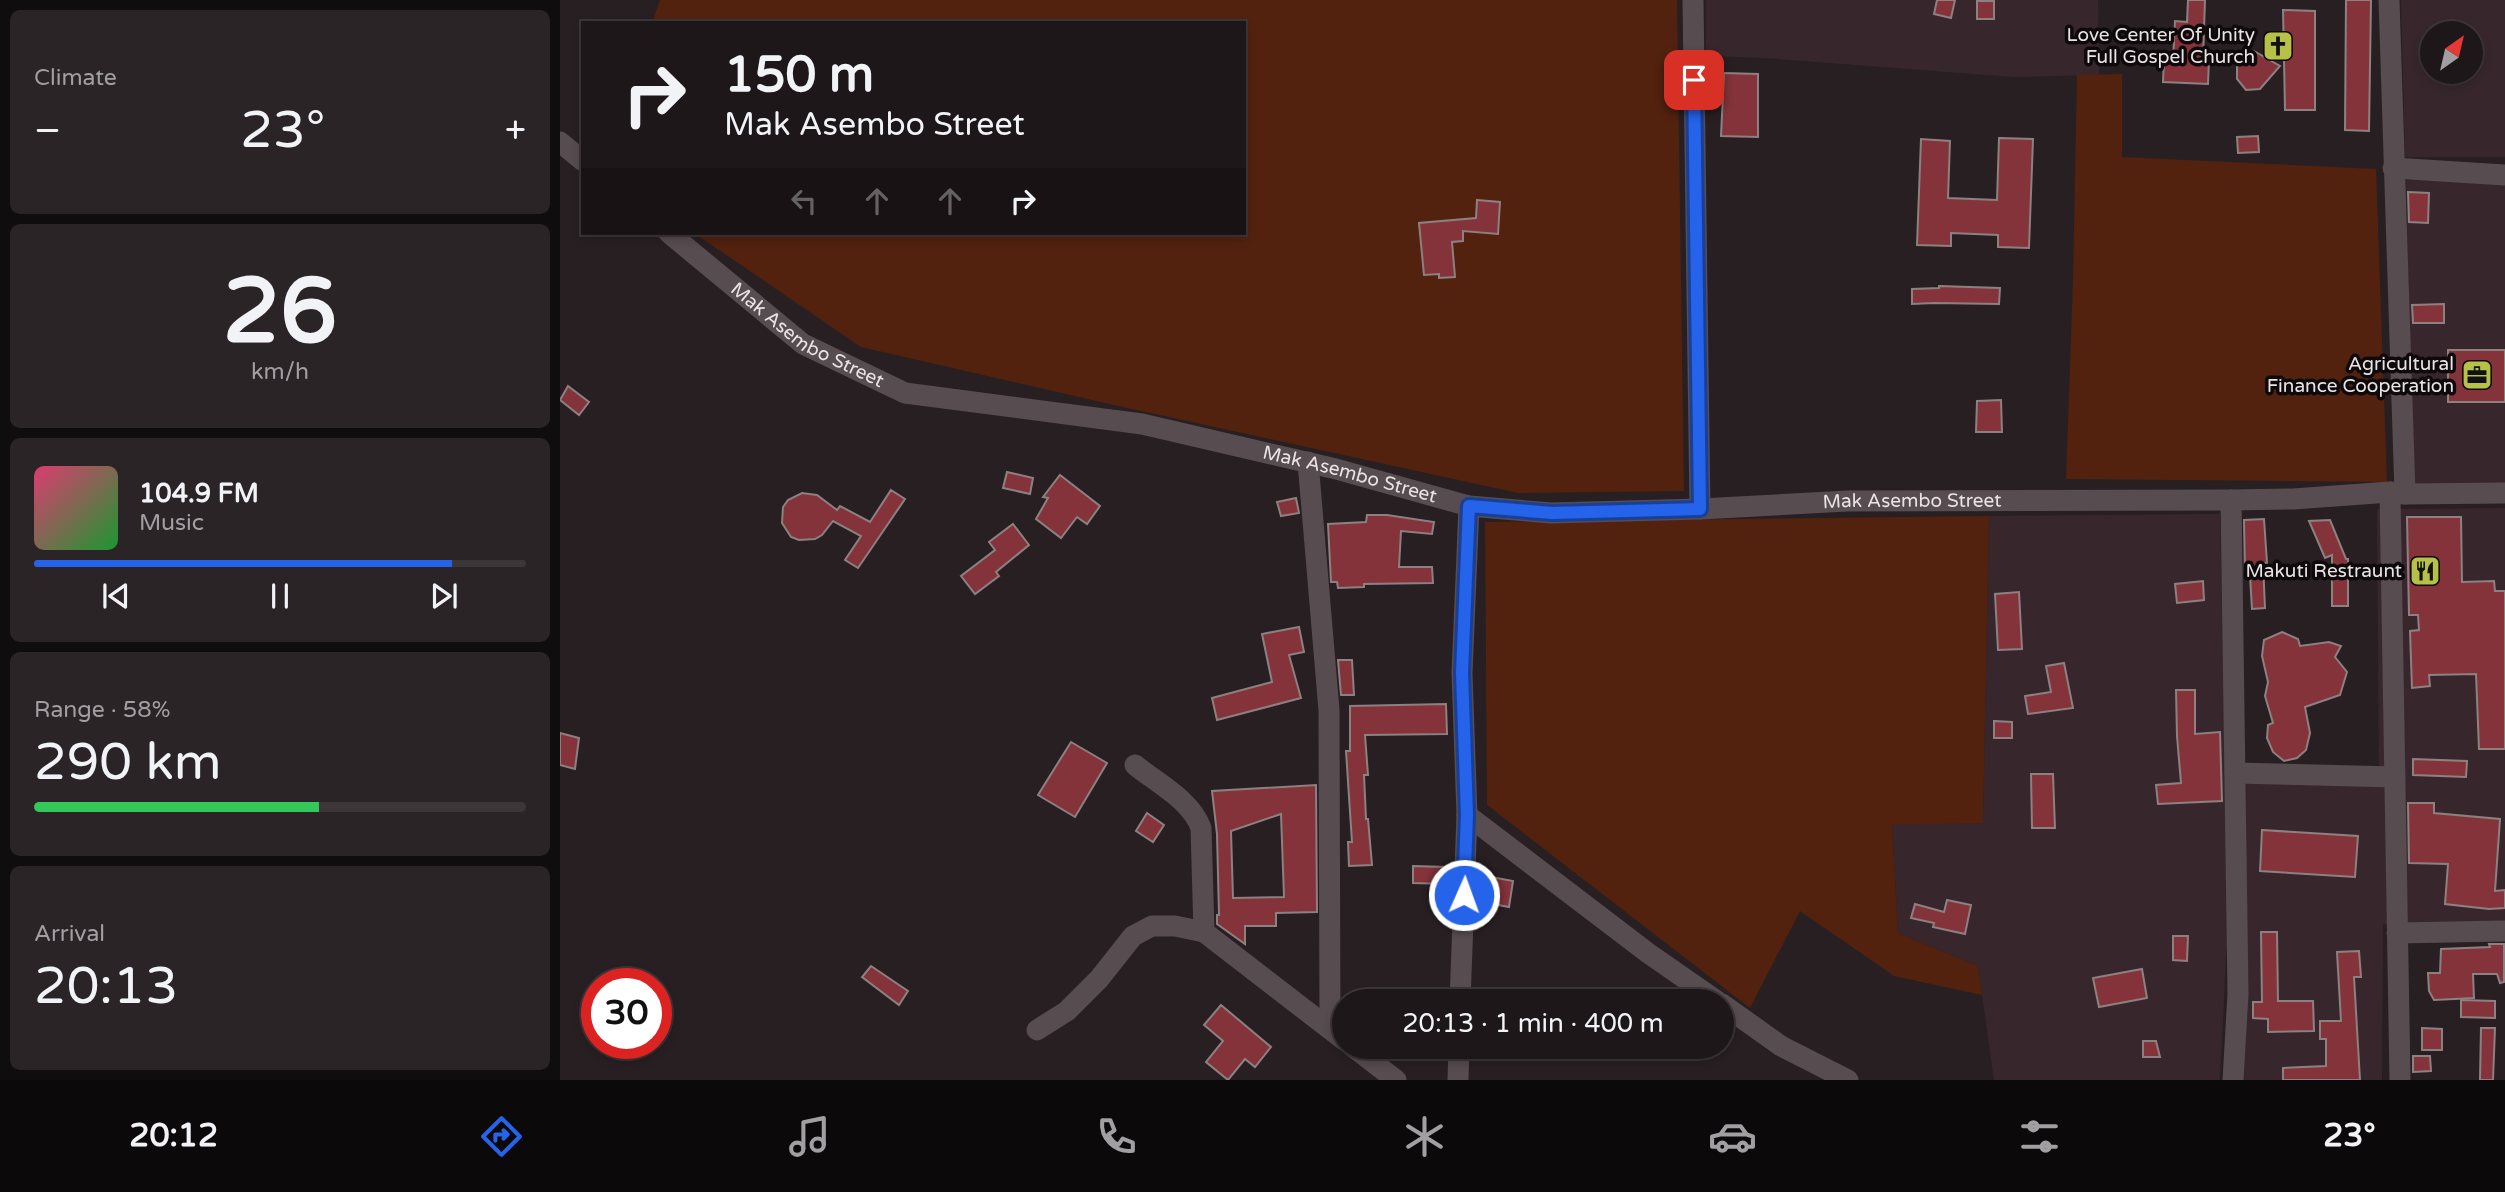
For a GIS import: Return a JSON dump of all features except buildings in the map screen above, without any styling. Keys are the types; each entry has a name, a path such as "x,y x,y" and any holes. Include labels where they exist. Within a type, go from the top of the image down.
{"street":[{"path":"1693,0 1700,509"},
{"path":"2389,0 2398,493 2395,777 2400,1080"},
{"path":"560,142 581,159"},
{"path":"2393,169 2505,175"},
{"name":"Mak Asembo Street","path":"671,235 803,344 905,393 1142,424 1308,462 1469,506 1552,513 1847,501 2231,500 2398,493 2505,493"},
{"path":"1308,462 1329,710 1336,989"},
{"path":"2231,500 2238,994 2232,1080"},
{"path":"1460,989 1467,815 1462,673 1469,506"},
{"path":"1135,765 1190,808 1197,818 1201,828 1204,932"},
{"path":"2235,773 2395,777"},
{"path":"1467,815 1648,953 1700,989"},
{"path":"1037,1030 1067,1012 1099,979 1133,936 1152,926 1175,926 1204,932 1332,1031"},
{"path":"2397,933 2505,931"},
{"path":"1734,1013 1781,1046 1847,1080"},
{"path":"1368,1059 1395,1080"},
{"path":"1458,1080 1459,1059"}],"shaded area":[{"path":"660,0 1677,0 1684,491 1518,493 861,347 697,235 1246,235 1246,21 653,21"},
{"path":"1706,0 2098,0 2099,75 2014,77 1706,56"},
{"path":"2401,0 2505,0 2505,157 2405,157"},
{"path":"2122,74 2122,157 2376,169 2387,482 2066,479 2077,75"},
{"path":"2406,180 2505,182 2505,484 2413,486"},
{"path":"2505,508 2505,921 2383,924 2382,1080 2241,1080 2246,781 2379,785 2377,509"},
{"path":"2220,514 2228,917 2220,1080 1994,1080 1978,966 1898,933 1892,824 1983,823 1989,516"},
{"path":"1989,516 1983,823 1892,825 1898,933 1978,966 1982,995 1894,976 1800,911 1750,1008 1734,996 1734,989 1725,989 1487,805 1485,522"}],"place":[{"name":"Love Center Of Unity Full Gospel Church","path":"2278,46"},
{"name":"Agricultural Finance Cooperation","path":"2477,375"},
{"name":"Makuti Restraunt","path":"2425,571"}],"route":[{"path":"1464,895 1467,815 1462,673 1469,506 1552,513 1700,509 1694,80"}]}
